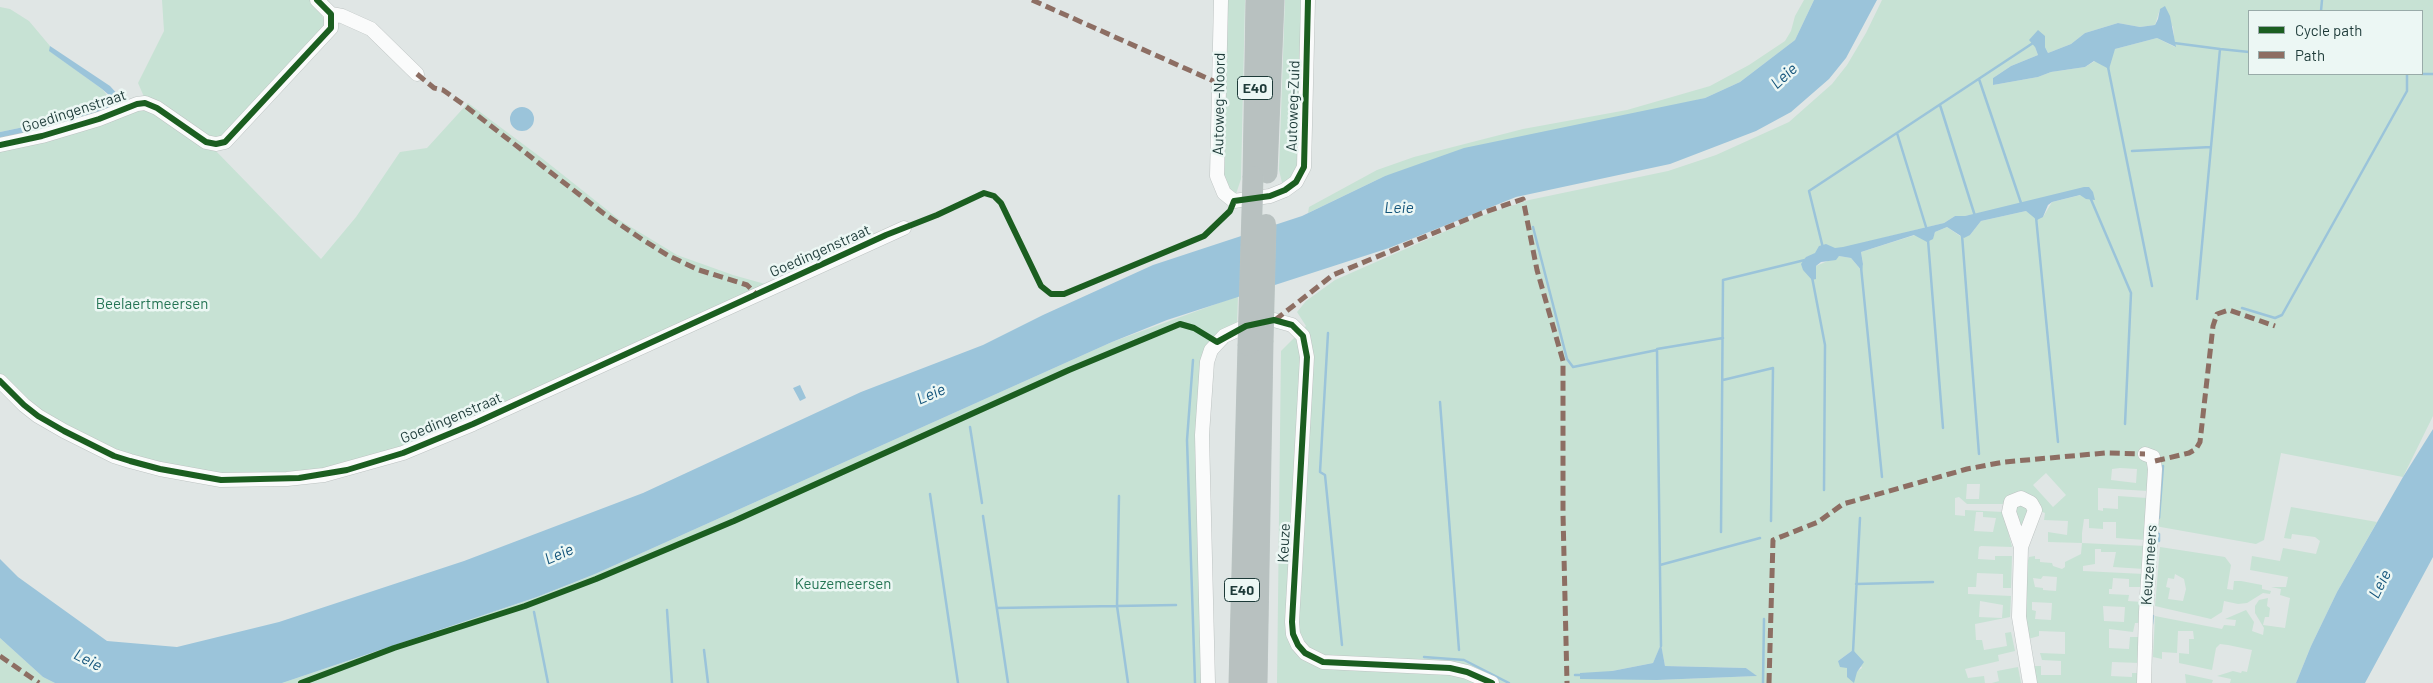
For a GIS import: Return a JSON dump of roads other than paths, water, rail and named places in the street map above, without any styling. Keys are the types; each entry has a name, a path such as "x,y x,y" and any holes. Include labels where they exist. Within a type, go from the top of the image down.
{"highway":[{"name":"E40","path":"1256,0 1260,175"},
{"name":"E40","path":"1239,683 1255,344 1260,175 1274,0"},
{"name":"E40","path":"1255,344 1258,603 1256,683"},
{"path":"1258,603 1263,683"}],"street":[{"path":"317,0 331,14 342,16 371,29 417,74"},
{"name":"Autoweg-Noord","path":"1221,0 1217,176 1224,193 1234,201"},
{"name":"Autoweg-Zuid","path":"1234,201 1270,196 1285,190 1296,182 1304,168 1308,0"},
{"name":"Goedingenstraat","path":"0,145 42,136 99,119 137,104 145,104 157,108 206,142 216,144 225,142 331,28 331,14"},
{"name":"Goedingenstraat","path":"0,381 38,416 89,444 130,461 160,469 221,480 287,479 324,474 403,453 465,427 904,228"},
{"name":"Keuze","path":"1208,683 1202,435 1206,362 1211,350 1224,336 1255,322 1274,320 1292,324 1303,336 1307,357 1292,622 1298,645 1305,653 1323,662 1450,668 1466,672 1492,683"},
{"name":"Keuzemeers","path":"2144,683 2146,612 2155,468 2153,457 2145,454"},
{"path":"2021,547 2019,617 2030,683"}],"water":[{"name":"Leie","path":"1814,0 1877,0 1846,58 1829,79 1791,112 1756,131 1670,164 1516,197 1389,248 1167,320 1112,342 595,574 537,597 282,683 55,683 43,677 0,638 0,559 18,577 107,641 177,647 279,622 464,561 643,493 861,392 983,345 1043,315 1153,265 1302,216 1385,176 1464,148 1705,98 1740,82 1795,40"},
{"path":"2165,6 2170,16 2176,47 2157,38 2115,49 2109,69 2094,61 2085,67 2051,72 2038,77 1993,85 1993,78 2011,66 2038,55 2035,47 2029,40 2038,30 2045,36 2045,47 2048,53 2071,44 2085,33 2118,23 2140,27 2155,25 2160,9"},
{"path":"50,46 110,86 120,97 121,104 119,108 0,139 0,132 48,122 111,100 109,95 102,89 49,51"},
{"path":"522,107 530,111 534,119 530,127 522,131 514,127 510,119 514,111"},
{"path":"2089,187 2093,192 2095,200 2086,199 2080,195 2052,202 2048,205 2043,217 2037,220 2026,211 1981,221 1970,235 1964,238 1947,227 1935,232 1933,239 1927,242 1914,235 1861,252 1862,271 1851,258 1839,256 1836,260 1821,262 1816,266 1816,279 1812,280 1803,270 1801,264 1806,257 1815,253 1819,246 1826,244 1835,248 1843,247 1944,223 1955,216 1965,216"},
{"path":"800,385 806,398 800,401 793,388"},
{"name":"Leie","path":"2433,429 2433,557 2365,683 2296,683 2311,646 2337,592"},
{"path":"1661,644 1665,666 1746,668 1757,676 1657,680 1580,679 1580,673 1612,671 1653,663"},
{"path":"1853,650 1864,662 1857,672 1854,683 1847,677 1847,668 1840,667 1838,661"}],"waterway":[{"path":"2321,10 2322,0"},
{"path":"1823,248 1809,191 2033,43"},
{"path":"2174,43 2220,49"},
{"path":"2197,299 2220,49 2248,52"},
{"path":"2108,67 2152,286"},
{"path":"2423,74 2433,74"},
{"path":"2242,308 2275,318 2282,315 2407,91 2407,75"},
{"path":"1979,79 2021,203"},
{"path":"1940,105 1975,216"},
{"path":"1897,133 1926,227"},
{"path":"2132,151 2211,147"},
{"path":"2090,197 2131,293 2125,424"},
{"path":"2036,217 2058,442"},
{"path":"1533,227 1567,359 1573,367 1657,350"},
{"path":"1962,235 1979,454"},
{"path":"1928,240 1943,428"},
{"path":"1721,532 1723,280 1805,260"},
{"path":"1861,267 1882,477"},
{"path":"1812,277 1825,345 1824,490"},
{"path":"1328,333 1320,472 1325,475 1342,645"},
{"path":"1661,646 1657,349 1723,338"},
{"path":"1193,360 1187,440 1195,683"},
{"path":"1723,380 1773,368 1771,521"},
{"path":"1440,402 1459,650"},
{"path":"970,427 982,503"},
{"path":"2159,518 2163,466"},
{"path":"930,494 958,683"},
{"path":"1119,496 1117,606 1128,683"},
{"path":"983,516 1008,683"},
{"path":"1853,652 1860,518"},
{"path":"2159,534 2159,541"},
{"path":"1660,565 1760,538"},
{"path":"1856,584 1933,582"},
{"path":"997,608 1176,605"},
{"path":"667,610 672,683"},
{"path":"534,612 548,683"},
{"path":"2152,624 2153,616"},
{"path":"1763,683 1764,619"},
{"path":"704,650 708,683"},
{"path":"1424,657 1464,660 1509,683"},
{"path":"1575,675 1582,675"}],"park label":[{"name":"Beelaertmeersen","path":"152,304"},
{"name":"Keuzemeersen","path":"843,584"}]}
